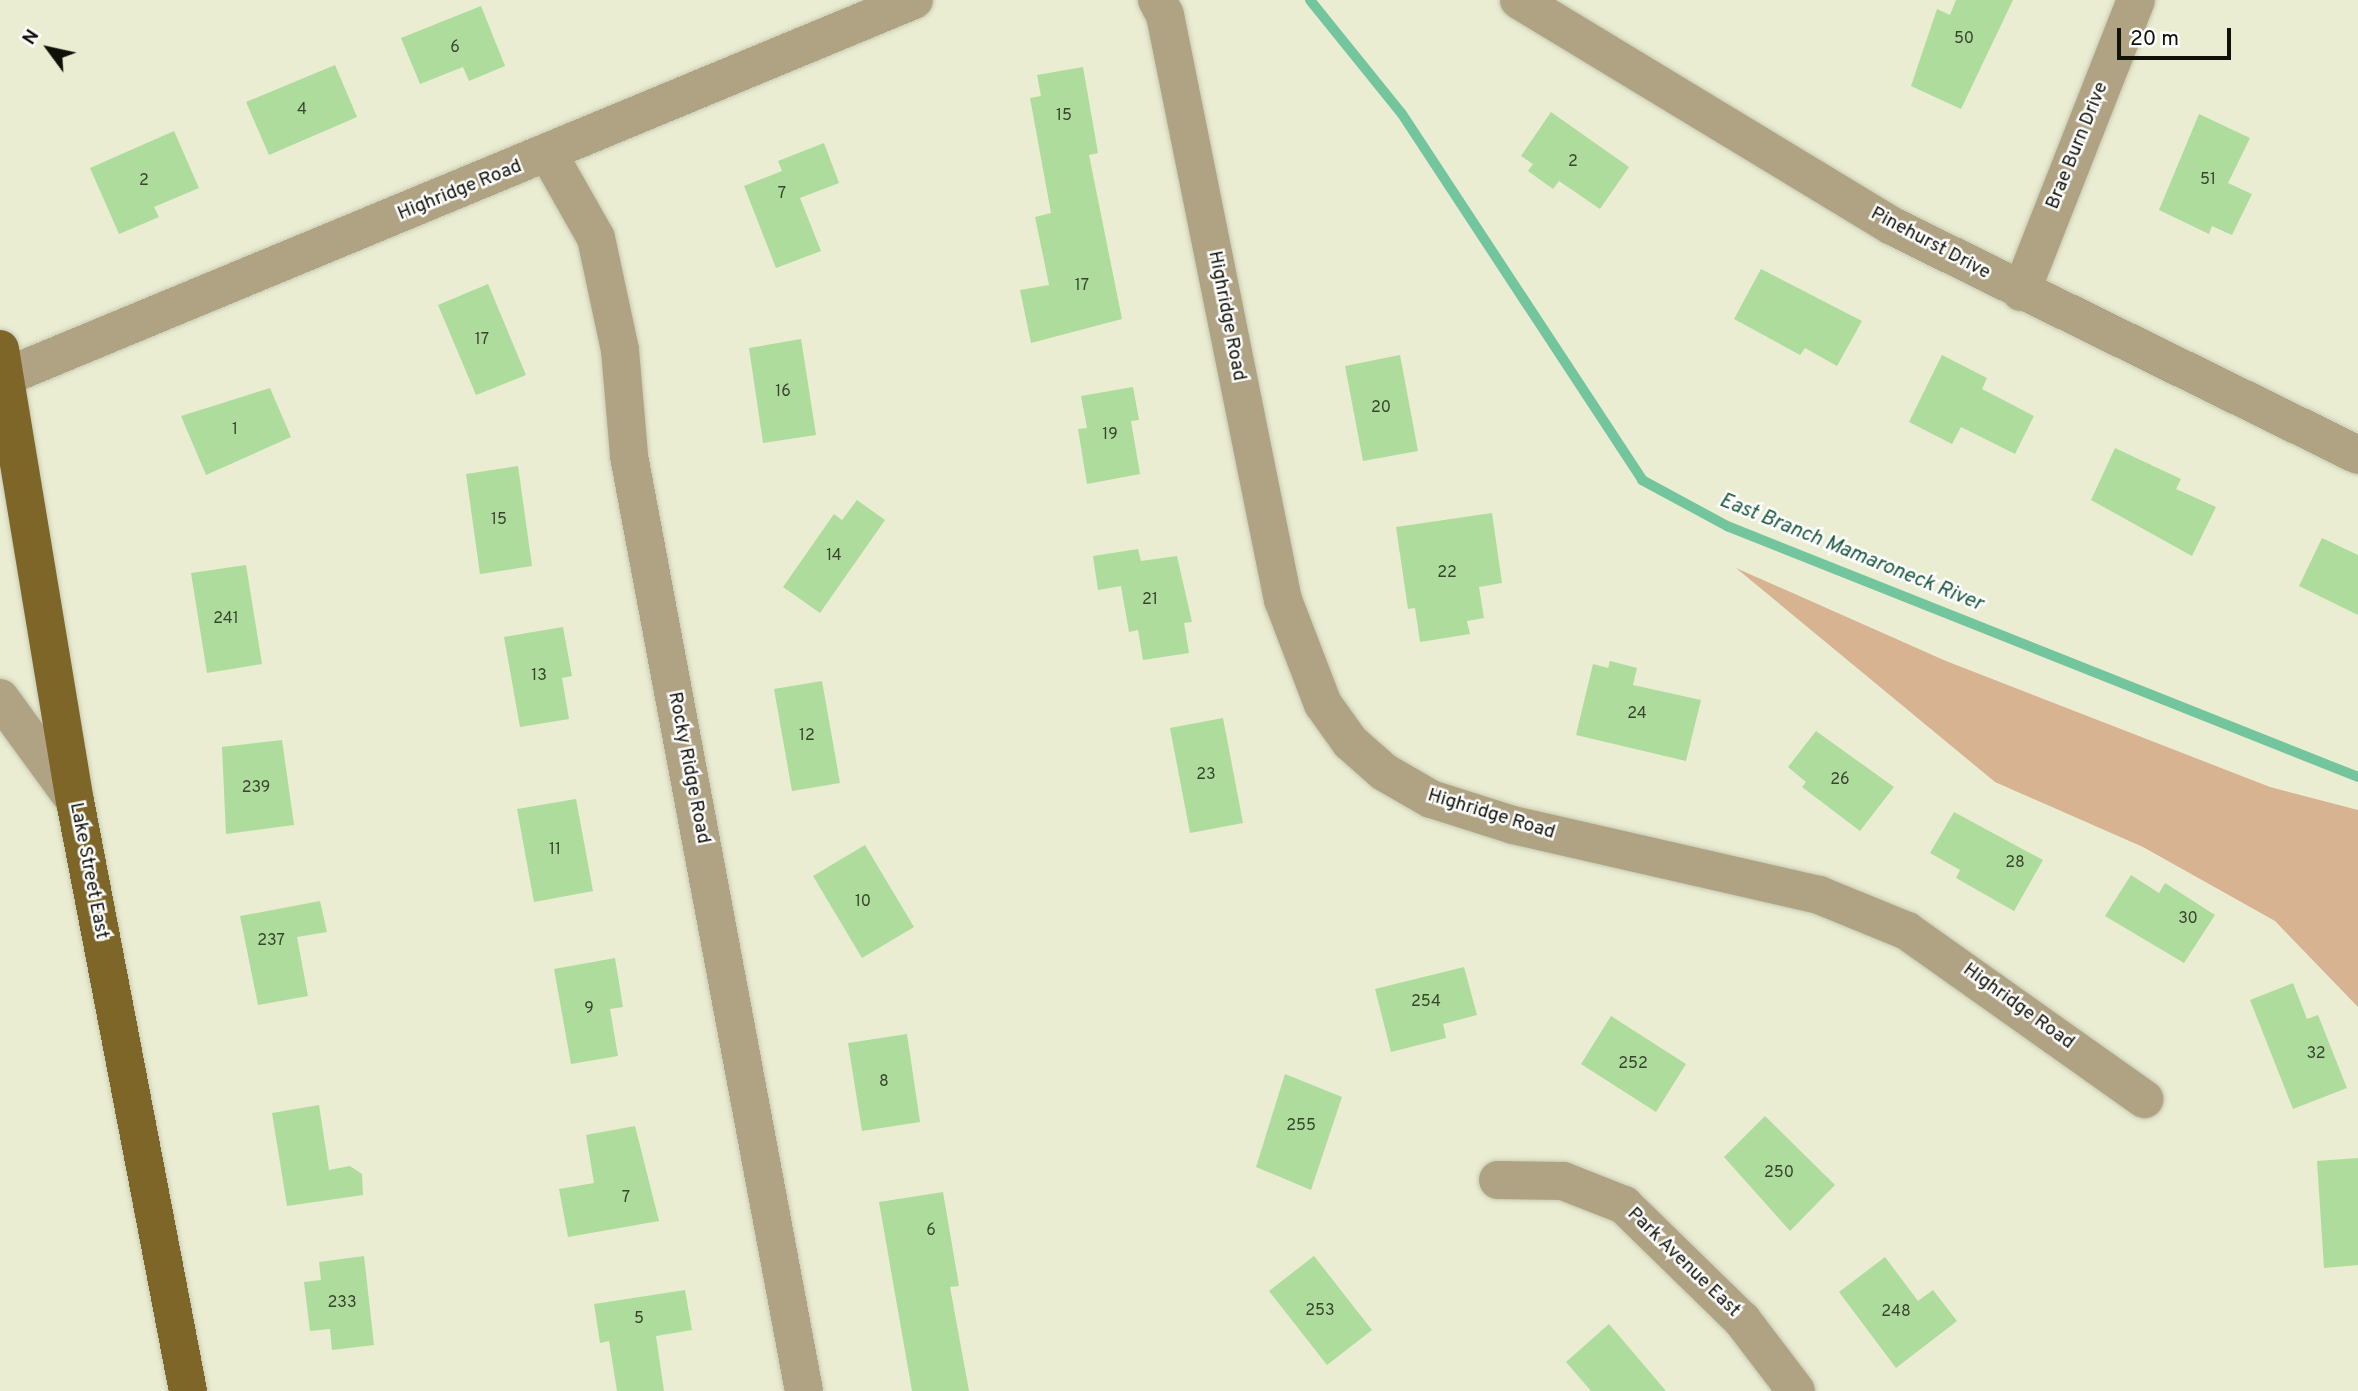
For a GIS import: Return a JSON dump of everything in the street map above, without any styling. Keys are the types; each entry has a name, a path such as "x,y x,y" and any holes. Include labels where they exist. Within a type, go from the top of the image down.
{"main road":[{"name":"Lake Street East","path":"3,363 75,801 188,1391"}],"street":[{"name":"Highridge Road","path":"3,363 549,155 914,0"},
{"name":"Highridge Road","path":"1157,0 1165,15 1283,600 1323,704 1350,742 1431,799 1513,825 1819,895 1907,931 2144,1099"},
{"name":"Pinehurst Drive","path":"1519,0 1745,140 2021,292 2358,455"},
{"name":"Brae Burn Drive","path":"2021,292 2136,0"},
{"name":"Rocky Ridge Road","path":"549,155 596,238 620,350 629,456 804,1391"},
{"path":"0,698 75,801"},
{"name":"Park Avenue East","path":"1498,1180 1563,1181 1624,1205 1742,1320 1796,1391"}],"shaded area":[{"path":"1736,568 1946,661 2270,787 2358,810 2358,1007 2275,921 2143,847 1995,782"}],"building":[{"path":"1956,0 2013,0 1961,109 1911,86 1937,9 1950,15"},
{"path":"481,6 505,66 469,81 463,67 420,84 401,38"},
{"path":"335,65 357,117 269,155 246,102"},
{"path":"1083,67 1098,153 1089,155 1122,319 1031,343 1020,290 1049,285 1035,217 1051,213 1030,98 1041,96 1037,75"},
{"path":"1551,112 1629,167 1600,209 1559,181 1553,189 1528,171 1533,164 1521,156"},
{"path":"2199,114 2250,138 2228,183 2252,194 2232,235 2212,226 2209,234 2159,210"},
{"path":"174,131 199,188 154,207 159,217 119,234 90,168"},
{"path":"824,143 839,183 800,198 821,251 776,268 744,186 782,171 778,161"},
{"path":"1761,269 1862,321 1837,366 1805,348 1800,355 1734,319"},
{"path":"488,284 526,375 476,395 438,305"},
{"path":"801,339 816,435 763,443 749,348"},
{"path":"1400,355 1418,451 1363,461 1345,366"},
{"path":"1942,355 1987,378 1982,389 2034,416 2015,454 1961,427 1952,444 1909,422"},
{"path":"1133,387 1139,420 1131,421 1140,474 1087,484 1078,429 1087,428 1081,396"},
{"path":"270,388 291,437 206,475 181,416"},
{"path":"2115,448 2181,479 2176,489 2216,507 2192,556 2091,500"},
{"path":"518,466 532,566 480,574 466,474"},
{"path":"857,500 885,520 820,613 783,587 834,514 842,520"},
{"path":"1492,513 1502,583 1479,587 1484,618 1467,621 1470,634 1420,642 1415,608 1408,609 1396,527"},
{"path":"2322,538 2358,555 2358,615 2299,586"},
{"path":"1138,549 1141,561 1177,556 1192,622 1184,623 1189,653 1143,660 1138,630 1129,632 1121,586 1098,590 1093,556"},
{"path":"246,565 262,664 207,673 191,573"},
{"path":"563,627 572,676 562,678 569,719 520,727 504,637"},
{"path":"1610,661 1637,668 1633,685 1701,700 1686,761 1576,735 1593,664 1608,668"},
{"path":"822,681 840,783 792,791 774,689"},
{"path":"1223,718 1243,823 1190,833 1170,728"},
{"path":"1816,731 1894,787 1860,831 1802,787 1806,782 1788,767"},
{"path":"282,740 294,825 226,834 222,747"},
{"path":"576,799 593,891 534,902 517,809"},
{"path":"1954,812 2043,860 2014,911 1956,878 1960,870 1930,853"},
{"path":"865,845 914,927 862,958 813,876"},
{"path":"2131,875 2159,893 2165,883 2215,915 2184,963 2105,916"},
{"path":"320,901 327,932 297,937 308,996 258,1005 240,916"},
{"path":"615,958 623,1007 610,1009 618,1056 571,1064 554,969"},
{"path":"1464,967 1477,1015 1443,1024 1446,1038 1391,1052 1375,989"},
{"path":"2293,983 2307,1019 2318,1015 2347,1088 2293,1109 2250,1000"},
{"path":"1611,1016 1686,1064 1656,1112 1581,1064"},
{"path":"907,1034 920,1122 862,1131 848,1043"},
{"path":"1285,1074 1342,1097 1311,1190 1256,1167"},
{"path":"319,1105 329,1170 350,1166 362,1174 363,1195 287,1206 272,1113"},
{"path":"1765,1116 1835,1185 1790,1231 1724,1157"},
{"path":"635,1126 659,1221 568,1237 559,1189 594,1183 586,1135"},
{"path":"2358,1158 2358,1265 2324,1268 2317,1161"},
{"path":"943,1192 959,1286 950,1287 969,1391 912,1391 879,1202"},
{"path":"364,1256 374,1345 332,1350 330,1329 310,1331 304,1282 321,1280 319,1262"},
{"path":"1314,1256 1372,1330 1327,1365 1269,1291"},
{"path":"1885,1257 1918,1301 1933,1290 1957,1321 1896,1368 1839,1292"},
{"path":"685,1290 692,1330 656,1336 664,1391 617,1391 609,1341 600,1343 594,1304"},
{"path":"1609,1324 1666,1391 1591,1391 1566,1362"}],"waterway":[{"name":"East Branch Mamaroneck River","path":"1310,0 1402,114 1642,480 1727,526 2358,777"}]}
